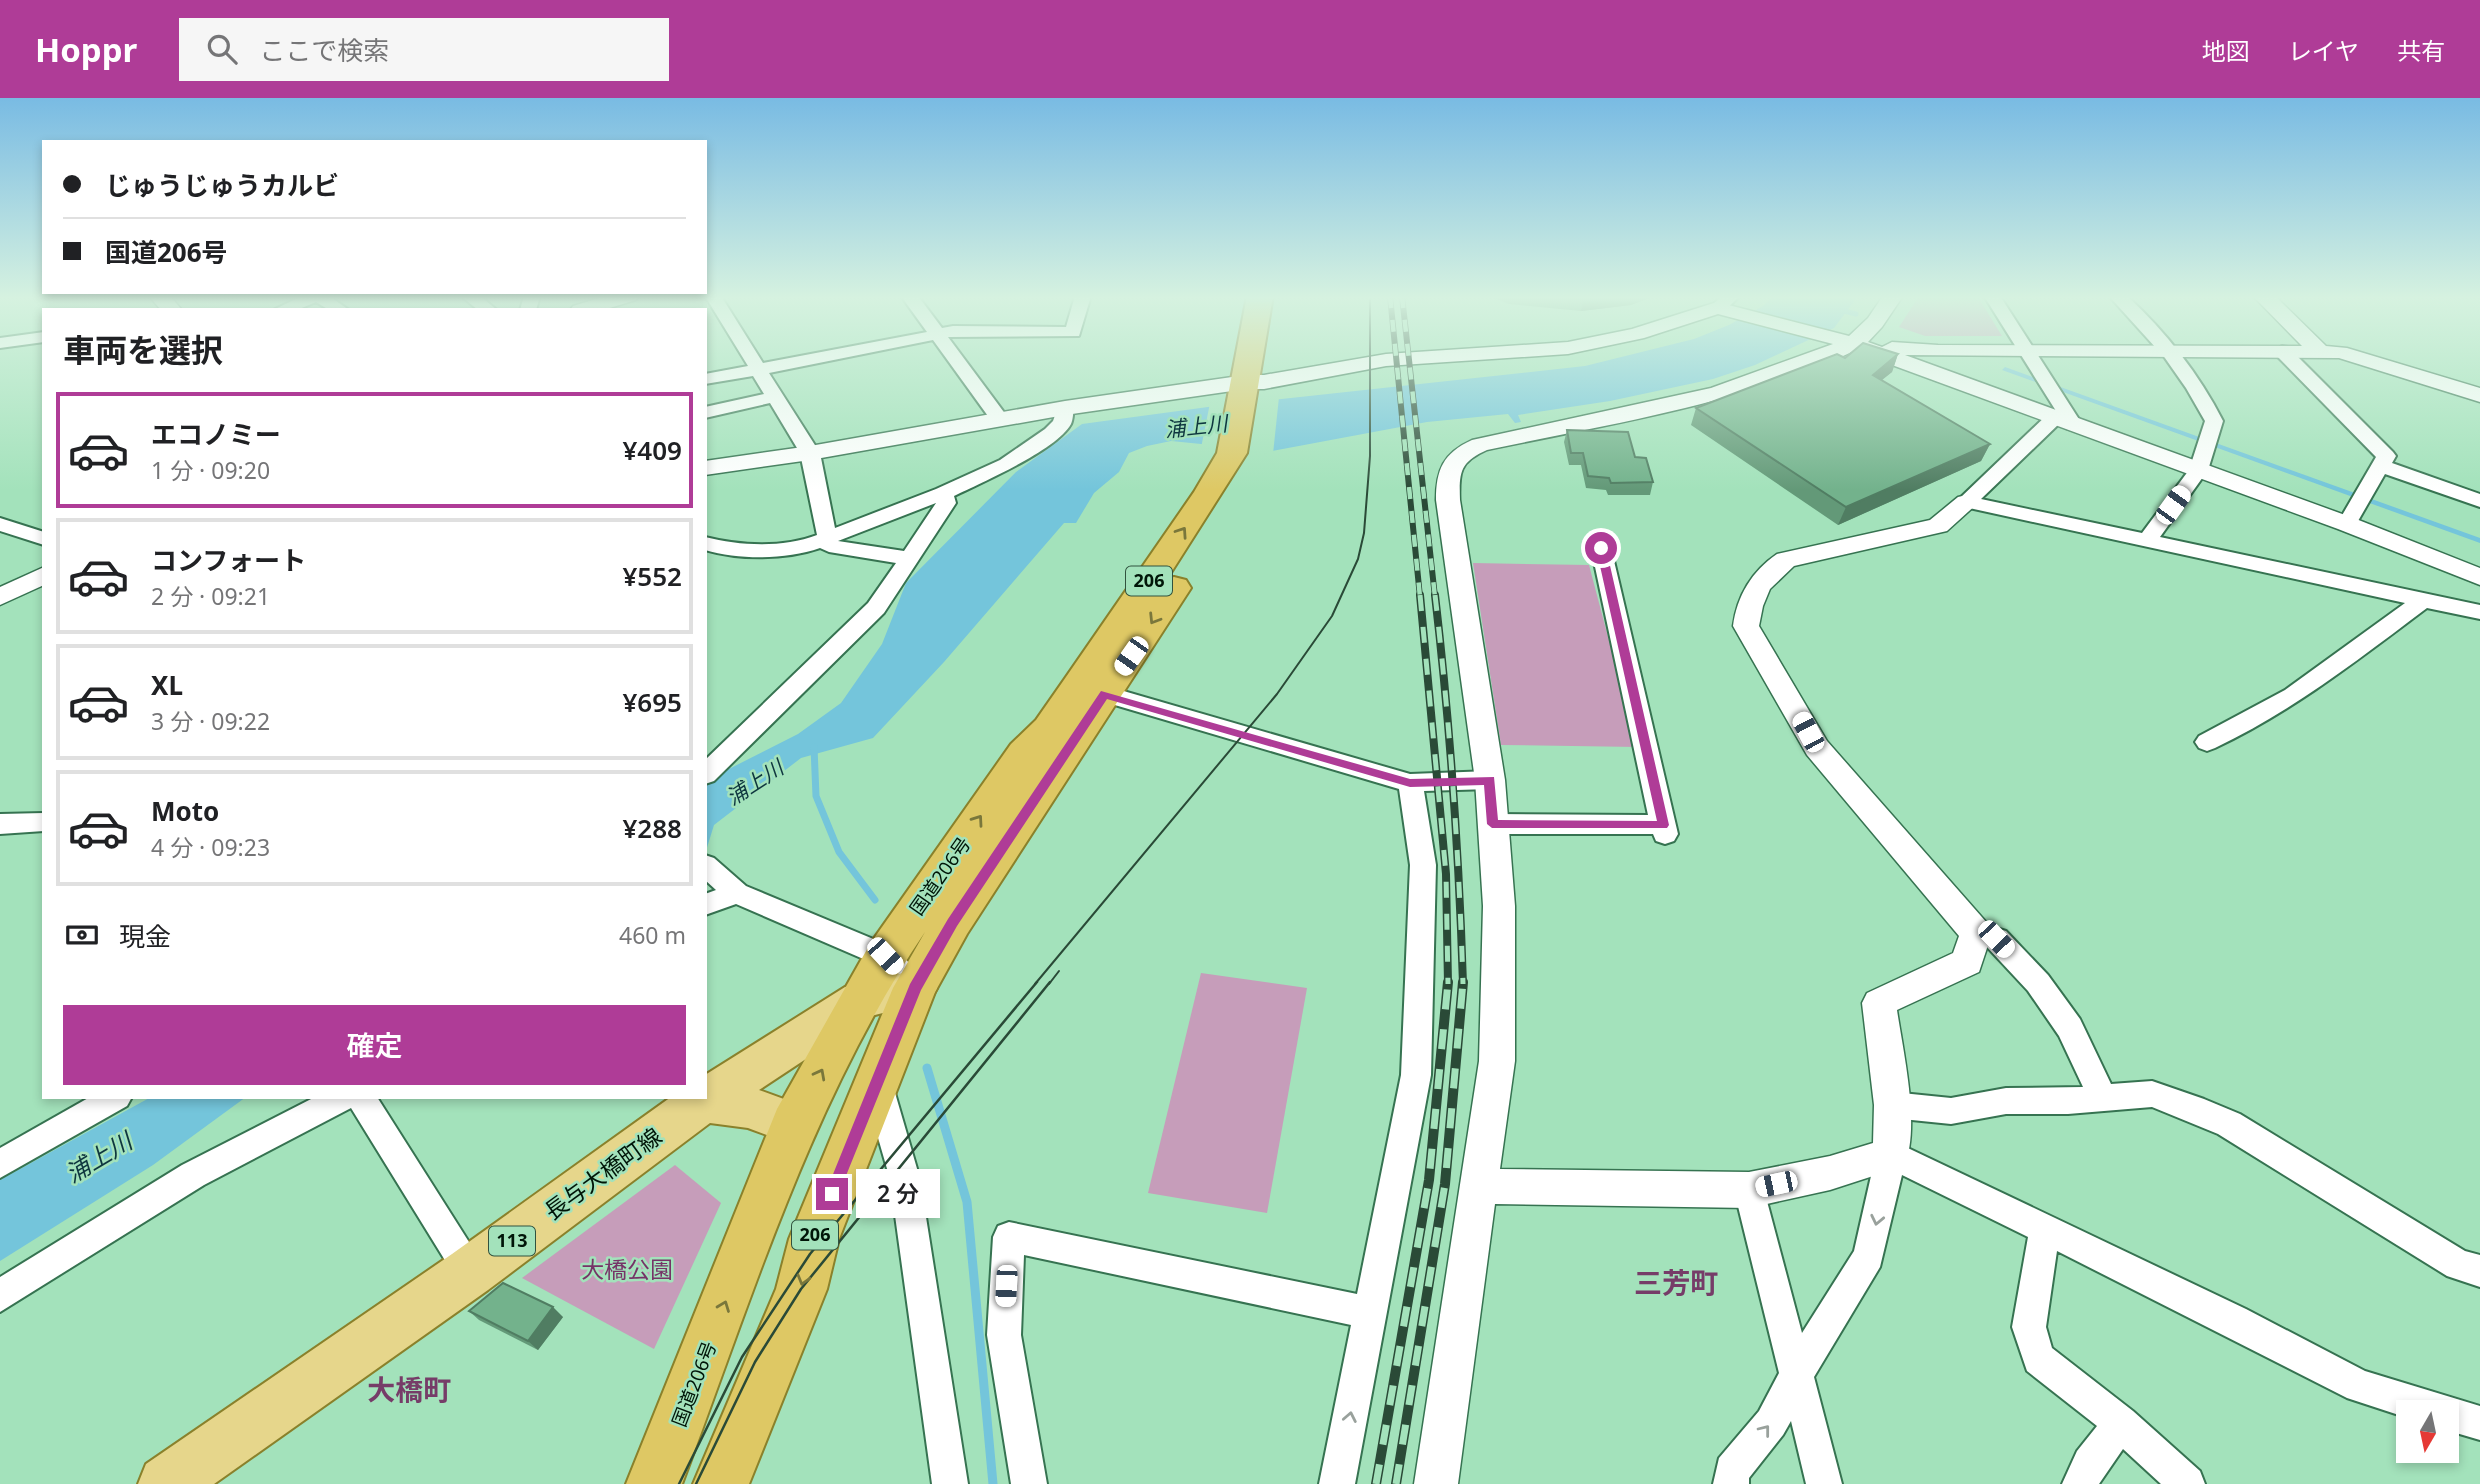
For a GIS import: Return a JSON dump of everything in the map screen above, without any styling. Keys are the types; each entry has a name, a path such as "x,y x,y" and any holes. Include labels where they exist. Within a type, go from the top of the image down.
{"highway":[{"name":"国道206号","path":"1253,390 1255,361"},
{"name":"国道206号","path":"721,1484 801,1289 814,1239 876,1080 900,972 952,922 1092,690 1239,492 1242,455 1253,390 1261,361"},
{"name":"国道206号","path":"654,1484 794,1124 860,1000"}],"main road":[{"name":"長与大橋町線","path":"707,1098 900,972"},
{"name":"長与大橋町線","path":"166,1484 470,1272 706,1099"},
{"path":"703,1101 748,1107 794,1124"}],"street":[{"path":"752,361 810,453 829,546 907,558"},
{"path":"707,379 803,361"},
{"path":"958,361 1000,418"},
{"path":"707,468 810,453 1065,408 1253,390 1383,361"},
{"path":"1436,1484 1497,1061 1499,906 1490,780 1448,500 1447,477 1458,456 1480,444 1707,397 1809,361"},
{"path":"1901,361 2347,524 2480,577"},
{"path":"2031,361 2064,420"},
{"path":"2147,540 2198,470 2214,421 2204,400 2174,361"},
{"path":"2292,361 2386,456 2347,524"},
{"path":"2368,361 2480,396"},
{"path":"707,413 774,397"},
{"path":"707,544 726,549 756,551 809,545 943,493 1007,464 1052,433 1062,423 1065,408"},
{"path":"2064,420 1938,526 1786,560 1769,571 1747,610 1746,626 1817,748 1976,933 1996,939 2038,983 2070,1028 2102,1097"},
{"path":"2382,466 2480,501"},
{"path":"707,773 876,608 946,503 943,493"},
{"path":"1967,502 2480,612"},
{"path":"0,524 42,538"},
{"path":"1492,824 1664,830 1601,548"},
{"path":"0,597 42,576"},
{"path":"2207,742 2254,722 2305,689 2423,600"},
{"path":"1092,690 1410,783 1490,780"},
{"path":"1337,1484 1416,1075 1423,865 1410,783"},
{"path":"0,824 42,822"},
{"path":"707,901 720,878 900,972"},
{"path":"1731,1484 1732,1471 1771,1423 1797,1373 1869,1256 1891,1154 1892,1105 1879,1003 1967,962 1976,933"},
{"path":"876,1080 905,1179 950,1484"},
{"path":"1892,1105 1951,1111 2006,1101 2068,1101 2152,1094 2230,1124 2458,1265 2480,1271"},
{"path":"0,1164 114,1099"},
{"path":"0,1296 193,1175 340,1099"},
{"path":"361,1099 470,1272"},
{"path":"1480,1186 1749,1190 1830,1172 1891,1154 2359,1386 2480,1423"},
{"path":"1749,1190 1824,1484"},
{"path":"2045,1228 2029,1327 2039,1359 2121,1423 2187,1484"},
{"path":"1029,1484 1004,1335 1009,1237 1370,1312"},
{"path":"2080,1484 2090,1464 2121,1423"}],"green space":[{"path":"1473,563 1589,565 1637,747 1501,745"},
{"path":"1201,973 1307,988 1267,1213 1148,1193"},
{"name":"大橋公園","path":"675,1165 721,1203 654,1349 522,1278"}],"water":[{"name":"浦上川","path":"1606,361 1764,361 1713,379 1610,401 1518,415 1521,422 1515,423 1508,414 1427,422 1272,451 1171,441 1129,453 1119,472 1094,493 1076,523 1064,523 944,662 873,738 801,758 714,825 707,848 707,785 723,772 798,734 841,703 882,644 906,583 1016,472 1082,424 1208,407 1585,366"},
{"path":"2005,367 2480,538 2480,543 2002,370"},
{"name":"浦上川","path":"147,1099 243,1099 153,1165 0,1261 0,1180"}],"pier":[{"path":"1279,397 1273,454 1201,448 1210,403"}],"building":[{"path":"1820,361 1890,361 1873,375 1990,444 1846,507 1696,408"},
{"path":"1567,430 1628,432 1635,457 1646,458 1653,482 1611,483 1609,478 1588,476 1583,453 1571,453"},
{"path":"503,1283 553,1307 528,1341 469,1311"}],"waterway":[{"path":"814,747 816,796 839,852 875,900"},
{"path":"927,1068 967,1202 993,1484"}],"tram line":[{"path":"1035,984 1277,694 1332,616 1358,559 1364,533 1370,456 1370,361"},
{"path":"1049,984 1059,971"},
{"path":"679,1484 742,1357 810,1254 1037,982"},
{"path":"696,1484 755,1362 801,1289 1050,982"}],"railway":[{"path":"1396,361 1420,597"},
{"path":"1409,361 1435,597"},
{"path":"1420,595 1446,874 1448,982"},
{"path":"1435,595 1453,789 1463,983"},
{"path":"1376,1484 1429,1180 1448,982"},
{"path":"1396,1484 1445,1184 1463,983"}],"district":[{"name":"三芳町","path":"1676,1283"},
{"name":"大橋町","path":"409,1390"}],"route":[{"path":"832,1194 915,988 952,922 1105,694 1410,783 1490,780 1492,824 1663,825 1601,548"}]}
